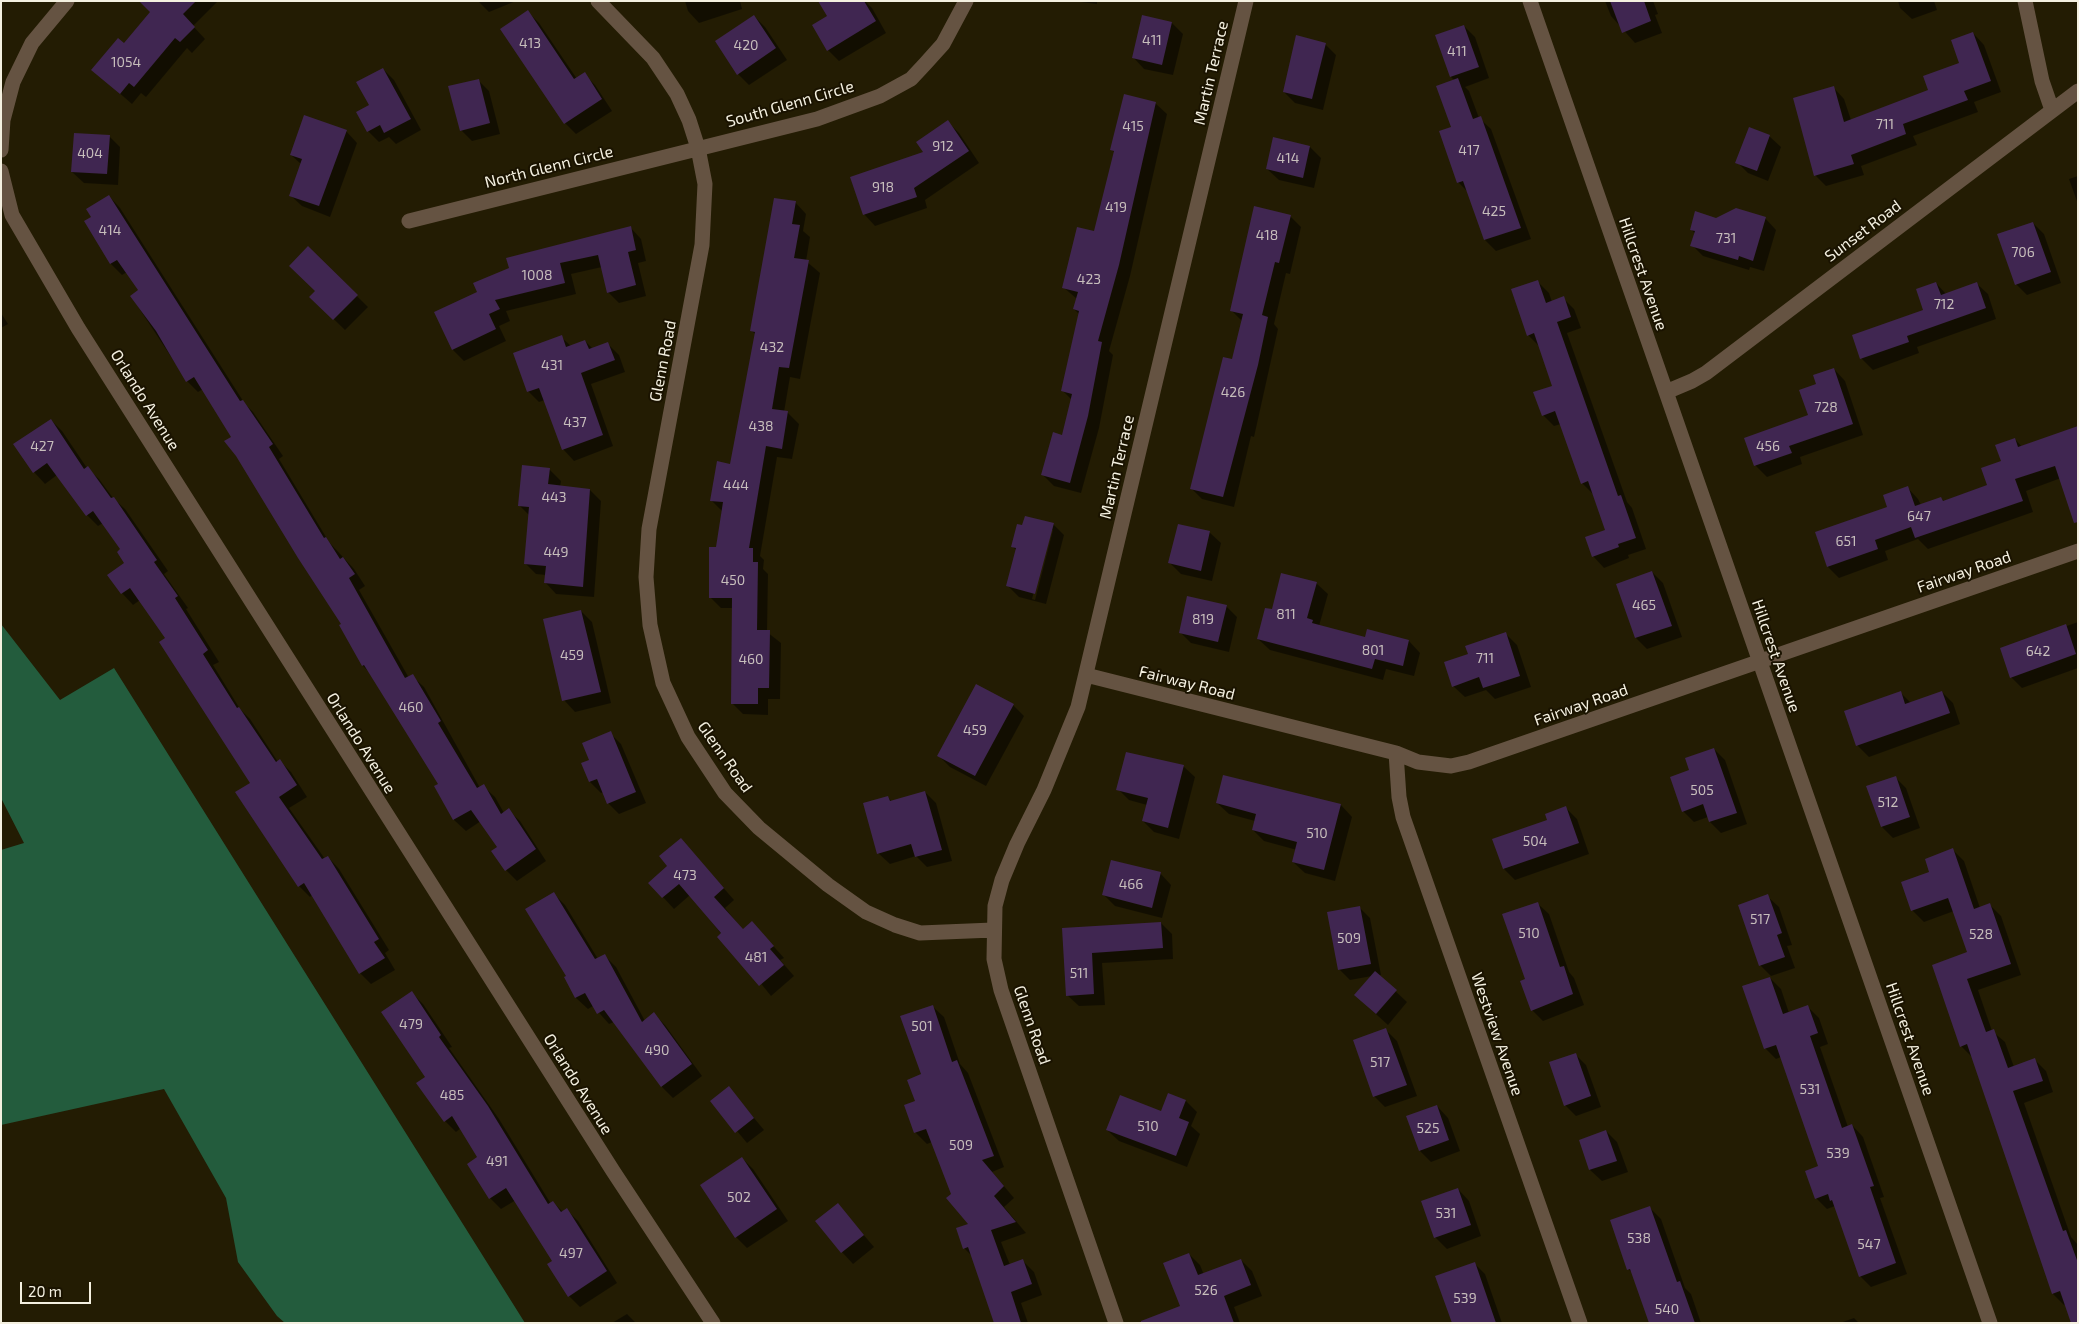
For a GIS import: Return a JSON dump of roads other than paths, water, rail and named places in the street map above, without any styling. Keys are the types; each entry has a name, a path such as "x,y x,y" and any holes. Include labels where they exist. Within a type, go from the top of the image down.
{"street":[{"path":"1,150 3,120 13,82 32,43 67,1"},
{"name":"Glenn Road","path":"598,1 653,58 672,86 690,120 705,184 702,245 649,529 646,578 650,625 663,683 688,738 725,793 759,828 828,886 866,912 895,926 920,933 994,930 994,959 1001,990 1116,1323"},
{"name":"South Glenn Circle","path":"698,148 817,118 895,89 911,79 943,44 966,1"},
{"name":"Martin Terrace","path":"994,930 995,906 1002,880 1017,844 1044,790 1078,707 1246,1"},
{"name":"Hillcrest Avenue","path":"1530,1 1990,1323"},
{"path":"2024,1 2042,81 2052,110"},
{"name":"Sunset Road","path":"1666,392 1706,373 2078,91"},
{"name":"North Glenn Circle","path":"409,221 698,148"},
{"name":"Orlando Avenue","path":"1,171 12,215 78,328 608,1163 713,1323"},
{"name":"Fairway Road","path":"1086,676 1396,753 1418,762 1436,765 1469,762 2078,551"},
{"name":"Westview Avenue","path":"1396,753 1399,797 1403,817 1580,1323"}]}
